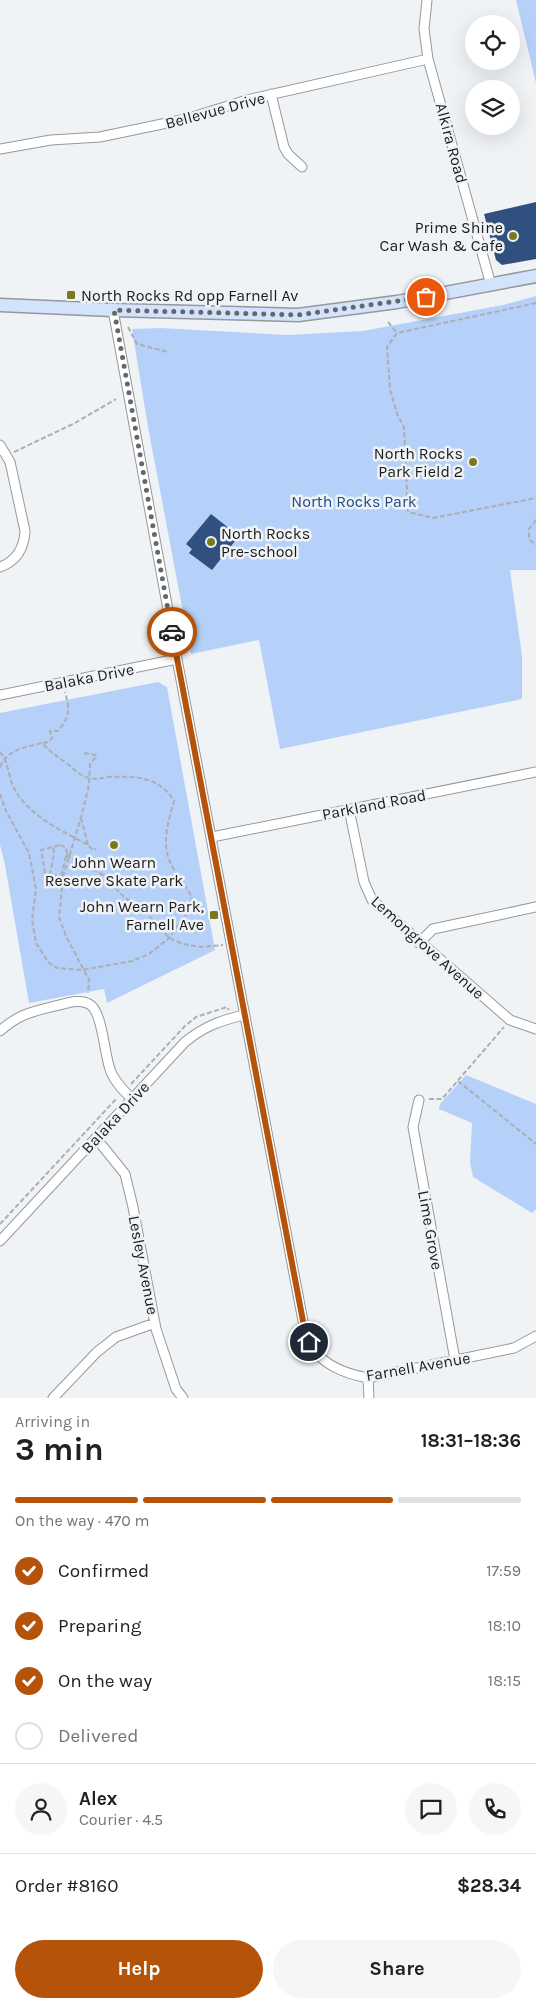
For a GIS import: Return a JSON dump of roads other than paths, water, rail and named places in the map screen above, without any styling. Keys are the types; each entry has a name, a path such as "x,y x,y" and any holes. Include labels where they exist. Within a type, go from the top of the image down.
{"main road":[{"path":"0,305 298,315 397,302 536,276"}],"street":[{"name":"Alkira Road","path":"427,0 424,29 428,59 491,285"},
{"name":"Bellevue Drive","path":"0,150 51,140 100,137 151,127 186,119 271,94 428,59"},
{"path":"271,94 284,147 288,154 302,167"},
{"name":"Farnell Avenue","path":"114,310 244,1015 303,1321 309,1342 322,1358 335,1368 368,1378 514,1348 536,1336"},
{"path":"0,444 8,456 25,531 19,554 13,560 0,567"},
{"name":"Balaka Drive","path":"0,695 177,659"},
{"name":"Parkland Road","path":"212,837 536,772"},
{"name":"Lemongrove Avenue","path":"349,809 364,882 372,900 419,943 510,1020 536,1029"},
{"path":"419,943 433,929 536,907"},
{"path":"0,1031 13,1019 29,1012 76,1002 87,1002 94,1008 98,1019 110,1070 132,1099"},
{"name":"Balaka Drive","path":"0,1242 185,1042 201,1029 218,1021 244,1015"},
{"name":"Lime Grove","path":"419,1100 413,1127 455,1360"},
{"name":"Lesley Avenue","path":"96,1138 125,1174 155,1322 176,1389 183,1398"},
{"path":"53,1398 97,1352 116,1337 155,1322"},
{"path":"368,1378 369,1398"}],"place":[{"name":"Prime Shine Car Wash & Cafe","path":"513,236"},
{"name":"North Rocks Rd opp Farnell Av","path":"71,295"},
{"name":"North Rocks Park Field 2","path":"473,462"},
{"name":"North Rocks Pre-school","path":"211,542"},
{"name":"John Wearn Reserve Skate Park","path":"114,845"},
{"name":"John Wearn Park, Farnell Ave","path":"214,915"}],"park label":[{"name":"North Rocks Park","path":"354,501"}]}
